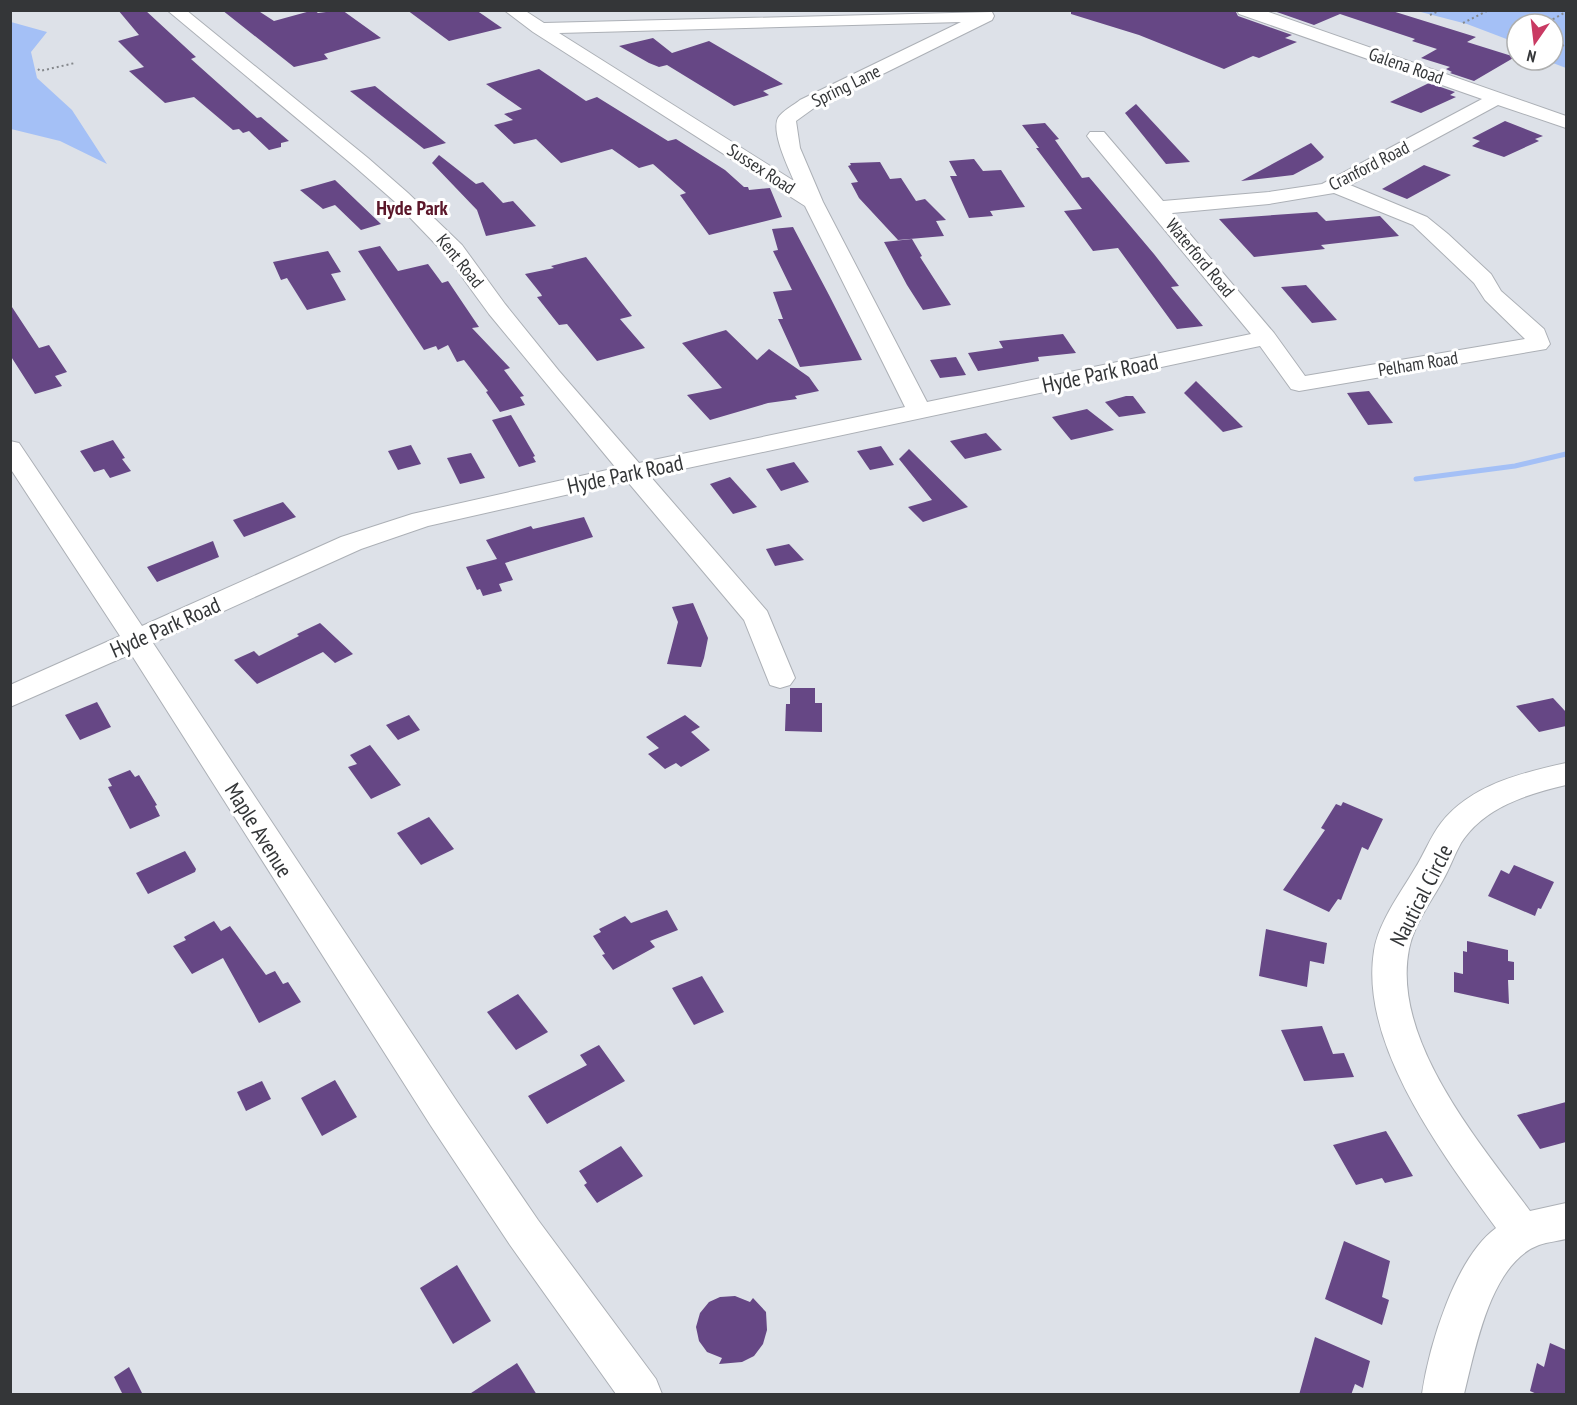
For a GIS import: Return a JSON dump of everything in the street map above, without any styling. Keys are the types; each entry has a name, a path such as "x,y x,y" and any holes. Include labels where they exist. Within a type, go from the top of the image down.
{"street":[{"name":"Kent Road","path":"175,10 362,162 441,236 551,376 758,617 780,678"},
{"name":"Sussex Road","path":"512,10 813,202 919,411"},
{"name":"Galena Road","path":"1245,10 1566,122"},
{"path":"540,28 562,19 988,13"},
{"name":"Spring Lane","path":"813,202 794,156 785,123 787,118 807,105 967,28 988,13"},
{"name":"Cranford Road","path":"1158,208 1313,193 1336,186 1497,98"},
{"name":"Waterford Road","path":"1096,136 1266,338 1299,384"},
{"name":"Pelham Road","path":"1299,384 1538,344 1536,334 1493,295 1483,279 1441,238 1420,221 1336,186"},
{"name":"Hyde Park Road","path":"10,697 351,543 388,530 484,505 632,472 1266,338"},
{"name":"Maple Avenue","path":"10,448 138,639 291,882 510,1210 641,1395"},
{"name":"Nautical Circle","path":"1522,1232 1440,1113 1408,1057 1394,1018 1389,982 1391,950 1401,924 1454,829 1496,795 1524,783 1566,774"},
{"path":"1443,1395 1473,1297 1492,1258 1522,1232 1566,1221"}],"path":[{"path":"1430,15 1441,10"},
{"path":"1463,23 1489,10"},
{"path":"38,69 40,71 75,63"}],"water":[{"path":"1417,11 1566,11 1566,68 1565,12 1505,12 1505,38 1467,24"},
{"path":"11,22 47,32 31,52 37,78 72,110 107,164 60,141 11,129"}],"building":[{"path":"118,10 145,10 196,57 191,59 257,118 261,117 289,141 281,143 281,147 269,150 249,131 243,133 239,129 233,130 194,97 165,103 129,71 144,67 118,41 139,35"},
{"path":"222,10 257,10 274,21 314,10 318,13 342,10 381,38 324,54 328,59 294,67"},
{"path":"407,10 476,10 502,28 449,41"},
{"path":"1071,10 1235,10 1238,16 1292,35 1285,38 1297,42 1259,58 1253,56 1224,69 1139,35 1071,14"},
{"path":"1271,10 1389,10 1476,37 1467,42 1505,54 1505,63 1474,81 1450,73 1452,72 1446,69 1450,67 1421,58 1437,49 1412,41 1415,39 1340,14 1314,25"},
{"path":"653,38 672,53 709,41 783,84 763,91 769,95 734,106 667,65 659,67 619,46"},
{"path":"539,69 586,101 597,97 668,141 676,139 725,170 749,190 770,188 782,217 709,235 680,195 686,193 653,164 639,168 612,149 561,163 536,139 514,144 494,125 513,120 504,114 522,109 486,84"},
{"path":"1429,83 1455,92 1450,95 1456,97 1421,113 1390,102"},
{"path":"375,86 446,143 424,149 350,91"},
{"path":"1136,104 1190,162 1166,164 1125,113"},
{"path":"1505,121 1543,136 1535,139 1539,141 1504,157 1472,146 1480,141 1472,138"},
{"path":"1045,123 1059,139 1055,140 1082,178 1089,177 1179,286 1171,287 1203,326 1177,329 1118,248 1093,251 1064,211 1082,209 1036,148 1039,148 1022,125"},
{"path":"1311,143 1324,157 1321,160 1293,175 1241,181"},
{"path":"439,155 476,184 483,182 503,203 513,201 536,226 486,236 477,210 432,163"},
{"path":"974,159 983,171 1001,170 1025,207 990,211 993,216 969,218 950,176 957,176 949,161"},
{"path":"880,162 890,179 901,178 916,201 925,199 946,220 936,221 944,236 898,240 859,198 851,183 858,182 848,166 851,165 850,163"},
{"path":"1424,165 1451,175 1407,199 1382,189"},
{"path":"335,180 381,224 361,230 335,205 323,209 300,190"},
{"path":"1317,212 1326,221 1380,216 1399,236 1321,245 1325,249 1254,257 1219,219"},
{"path":"793,227 862,360 800,367 778,319 783,319 773,292 792,290 773,251 778,250 772,229"},
{"path":"912,239 922,256 920,257 951,305 923,310 884,242"},
{"path":"380,246 398,271 428,264 442,283 448,281 479,327 472,328 510,368 504,370 524,396 520,397 525,405 500,412 486,392 488,391 464,360 457,362 448,345 438,350 436,346 424,350 358,251"},
{"path":"328,251 341,272 331,274 346,300 307,310 287,278 281,280 273,262"},
{"path":"586,257 632,316 620,319 645,348 597,361 567,324 559,325 537,297 542,296 525,274 554,268 551,266"},
{"path":"1306,285 1337,320 1312,323 1281,287"},
{"path":"10,304 39,348 49,345 67,372 55,376 62,386 35,394 10,355"},
{"path":"726,330 757,360 769,349 809,377 819,391 795,396 797,399 768,403 710,420 687,395 722,388 682,343"},
{"path":"1063,334 1076,353 1038,357 1039,361 978,371 968,353 1003,348 999,341"},
{"path":"956,357 966,375 940,378 930,360"},
{"path":"1196,381 1243,427 1223,432 1184,393"},
{"path":"1369,391 1393,423 1368,425 1347,393"},
{"path":"1133,396 1146,413 1119,417 1105,402"},
{"path":"1087,409 1114,430 1071,440 1052,417"},
{"path":"511,415 535,456 533,457 536,462 519,467 492,420"},
{"path":"986,433 1002,450 965,459 950,441"},
{"path":"113,440 131,471 110,478 104,469 94,472 80,451"},
{"path":"411,445 421,464 398,470 388,451"},
{"path":"881,446 894,465 870,470 857,451"},
{"path":"909,449 968,507 923,522 908,507 932,500 899,459"},
{"path":"471,453 485,478 460,484 447,458"},
{"path":"794,462 809,482 781,491 766,469"},
{"path":"730,477 757,507 733,514 710,484"},
{"path":"283,502 296,517 244,537 233,520"},
{"path":"584,517 593,537 505,563 513,580 499,584 502,591 483,596 480,589 477,590 466,567 497,559 486,540 531,526 533,529"},
{"path":"213,541 219,557 157,582 147,567"},
{"path":"789,544 804,560 775,566 766,549"},
{"path":"693,603 708,638 701,667 667,664 678,622 672,607"},
{"path":"320,623 353,654 335,663 323,652 257,684 234,660 254,651 259,656"},
{"path":"790,688 815,688 815,703 822,703 822,732 785,731 786,704 790,704"},
{"path":"1553,698 1566,712 1566,726 1539,732 1516,706"},
{"path":"97,702 111,727 80,740 65,715"},
{"path":"409,715 420,730 398,740 386,725"},
{"path":"685,715 700,727 691,732 710,750 681,767 676,763 665,769 648,754 659,748 646,737"},
{"path":"370,745 401,785 371,799 348,767 357,764 350,755"},
{"path":"130,770 135,777 139,775 157,805 155,806 160,816 130,829 108,787 112,786 108,779"},
{"path":"1343,802 1383,819 1368,850 1362,847 1341,900 1338,899 1329,912 1283,890 1325,830 1321,828 1336,804 1341,806"},
{"path":"429,817 454,849 421,865 397,833"},
{"path":"185,851 196,869 195,872 148,894 136,873"},
{"path":"1514,865 1554,882 1541,909 1538,908 1535,916 1488,896 1501,870 1509,874"},
{"path":"667,910 678,930 650,941 655,947 613,970 602,955 605,954 593,936 601,932 599,929 625,916 631,923"},
{"path":"214,921 221,931 230,926 266,975 275,971 283,984 288,982 301,1002 259,1023 223,958 192,974 173,946 186,940 184,937"},
{"path":"1266,929 1327,943 1324,964 1310,961 1307,987 1259,976"},
{"path":"1467,941 1508,950 1508,961 1514,962 1514,980 1508,980 1509,1004 1454,992 1454,972 1463,974 1463,951 1467,952"},
{"path":"702,976 724,1012 694,1025 672,988"},
{"path":"518,994 548,1032 516,1050 487,1012"},
{"path":"1322,1026 1333,1054 1344,1053 1354,1077 1304,1081 1281,1030"},
{"path":"599,1045 625,1081 547,1124 528,1096 587,1065 580,1055"},
{"path":"335,1080 357,1117 322,1136 301,1098"},
{"path":"262,1081 271,1099 246,1111 237,1092"},
{"path":"1566,1102 1566,1142 1540,1149 1517,1115"},
{"path":"1386,1131 1413,1176 1385,1183 1382,1178 1356,1185 1333,1145"},
{"path":"621,1146 643,1176 597,1203 584,1185 587,1183 579,1171"},
{"path":"1344,1241 1390,1261 1382,1297 1389,1300 1382,1325 1325,1299"},
{"path":"457,1265 491,1321 453,1344 420,1288"},
{"path":"735,1296 750,1302 753,1298 766,1312 767,1330 763,1344 754,1356 742,1362 719,1364 722,1358 707,1352 699,1341 696,1327 700,1313 709,1302 720,1297"},
{"path":"1315,1337 1370,1361 1363,1388 1355,1384 1351,1395 1299,1395"},
{"path":"1550,1343 1566,1350 1566,1395 1539,1395 1530,1391 1537,1363 1544,1367"},
{"path":"517,1363 537,1395 468,1395"},
{"path":"129,1367 143,1395 123,1395 114,1377"}],"waterway":[{"path":"1416,479 1515,466 1566,454"}],"district":[{"name":"Hyde Park","path":"412,208"}]}
